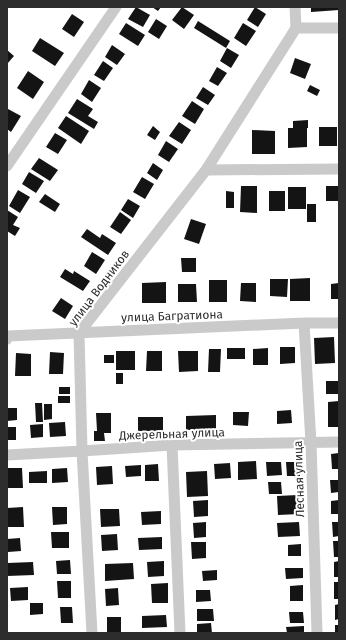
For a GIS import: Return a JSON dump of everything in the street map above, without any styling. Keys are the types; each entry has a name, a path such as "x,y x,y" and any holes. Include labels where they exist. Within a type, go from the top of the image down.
{"street":[{"path":"7,166 116,7"},
{"path":"295,7 296,28 339,28"},
{"name":"улица Водников","path":"92,633 82,451 79,333 206,170 296,28"},
{"path":"206,170 339,169"},
{"name":"улица Багратиона","path":"7,337 304,323 339,323"},
{"name":"Лесная улица","path":"304,323 311,443 317,633"},
{"name":"Джерельная улица","path":"7,455 172,445 339,442"},
{"path":"172,445 180,633"}],"building":[{"path":"136,7 150,15 143,27 128,19"},
{"path":"152,7 161,7 158,11"},
{"path":"182,7 194,15 184,29 172,20"},
{"path":"255,7 266,14 258,27 247,20"},
{"path":"311,7 339,7 339,10 311,12"},
{"path":"72,14 84,22 74,37 62,29"},
{"path":"156,19 167,26 159,39 148,32"},
{"path":"198,21 230,41 226,48 194,28"},
{"path":"126,23 145,35 138,46 119,34"},
{"path":"243,23 256,31 246,46 234,38"},
{"path":"40,38 64,53 55,66 32,51"},
{"path":"112,45 125,54 117,65 105,57"},
{"path":"227,48 239,55 231,68 220,61"},
{"path":"7,50 14,56 7,64"},
{"path":"295,58 311,64 305,79 290,73"},
{"path":"103,61 113,68 104,81 94,75"},
{"path":"217,67 227,73 218,86 209,81"},
{"path":"28,71 44,82 33,99 17,88"},
{"path":"89,80 101,88 92,102 81,94"},
{"path":"310,85 320,90 317,96 307,91"},
{"path":"203,87 215,95 208,105 196,98"},
{"path":"77,99 93,109 88,116 98,122 94,129 68,113"},
{"path":"192,101 204,109 195,124 182,116"},
{"path":"8,109 21,116 11,132 7,129"},
{"path":"66,116 89,131 81,144 58,128"},
{"path":"308,120 307,147 288,148 288,128 293,128 293,121"},
{"path":"179,122 191,130 182,144 169,136"},
{"path":"153,126 160,132 155,140 147,135"},
{"path":"319,127 337,127 337,146 319,146"},
{"path":"252,130 275,131 275,154 252,154"},
{"path":"55,133 67,140 58,154 46,147"},
{"path":"166,141 178,149 169,162 158,155"},
{"path":"39,158 58,170 50,181 31,169"},
{"path":"153,163 163,170 157,180 147,173"},
{"path":"29,172 44,181 36,193 22,184"},
{"path":"142,177 154,184 145,199 133,192"},
{"path":"241,186 257,186 257,213 240,212"},
{"path":"326,186 339,186 339,201 326,201"},
{"path":"288,187 306,187 306,209 288,209"},
{"path":"18,190 30,197 20,213 9,206"},
{"path":"226,191 234,192 234,208 226,208"},
{"path":"269,191 285,191 285,211 269,211"},
{"path":"45,194 60,204 55,212 39,202"},
{"path":"128,199 140,206 133,218 121,210"},
{"path":"307,204 316,204 316,222 307,222"},
{"path":"7,210 18,217 13,225 20,228 15,236 7,231"},
{"path":"120,212 131,220 121,234 110,227"},
{"path":"191,219 206,224 199,244 184,239"},
{"path":"87,229 100,238 102,234 116,243 108,255 81,237"},
{"path":"92,252 105,260 96,274 84,266"},
{"path":"181,258 196,258 196,272 182,272"},
{"path":"65,269 73,274 74,271 90,281 83,291 60,277"},
{"path":"310,278 310,301 290,301 290,279"},
{"path":"270,279 288,279 287,297 270,296"},
{"path":"209,280 227,280 227,302 209,302"},
{"path":"166,282 166,303 142,303 142,283"},
{"path":"241,283 256,283 256,302 240,301"},
{"path":"339,283 339,299 331,299 331,284"},
{"path":"178,284 196,284 197,302 178,302"},
{"path":"61,298 73,306 65,319 52,311"},
{"path":"334,337 335,363 315,364 314,338"},
{"path":"280,347 295,347 295,363 280,364"},
{"path":"227,348 245,348 245,359 227,359"},
{"path":"268,348 268,365 253,365 253,349"},
{"path":"209,349 221,349 220,372 208,372"},
{"path":"116,351 135,351 135,370 116,370"},
{"path":"147,351 162,351 162,371 146,371"},
{"path":"178,351 198,351 198,371 179,372"},
{"path":"50,352 64,353 63,374 49,374"},
{"path":"16,353 31,354 31,376 15,376"},
{"path":"104,355 114,355 114,363 104,363"},
{"path":"116,373 123,373 123,384 116,384"},
{"path":"326,381 339,381 339,394 326,394"},
{"path":"59,387 70,387 70,394 59,394"},
{"path":"58,396 70,396 70,403 58,403"},
{"path":"339,401 339,427 328,427 328,402"},
{"path":"35,403 42,403 43,422 36,422"},
{"path":"44,404 52,404 52,419 44,420"},
{"path":"7,408 17,408 17,420 7,421"},
{"path":"291,410 292,423 277,424 277,411"},
{"path":"233,412 249,412 248,426 233,425"},
{"path":"96,413 111,413 111,433 104,433 105,441 94,441 94,431 97,431"},
{"path":"216,415 216,430 186,430 186,416"},
{"path":"138,417 163,417 163,431 138,431"},
{"path":"65,422 66,436 50,437 49,423"},
{"path":"43,424 43,437 31,438 30,425"},
{"path":"7,427 16,427 16,440 7,440"},
{"path":"339,453 339,469 332,469 331,454"},
{"path":"256,461 257,479 238,480 238,462"},
{"path":"266,462 281,462 282,475 267,476"},
{"path":"286,462 300,462 300,476 287,476"},
{"path":"230,463 231,478 215,479 214,464"},
{"path":"158,464 159,481 145,481 145,465"},
{"path":"141,465 141,476 126,477 125,466"},
{"path":"112,466 113,484 97,485 96,467"},
{"path":"7,468 22,468 23,488 7,488"},
{"path":"67,468 68,482 52,483 52,469"},
{"path":"47,471 47,483 29,483 29,472"},
{"path":"207,471 208,496 187,497 186,472"},
{"path":"330,480 339,480 339,492 331,493"},
{"path":"268,482 281,482 282,494 269,494"},
{"path":"298,495 299,514 278,515 277,496"},
{"path":"208,500 208,516 194,517 193,501"},
{"path":"339,500 339,514 331,514 331,501"},
{"path":"23,507 24,527 7,527 7,508"},
{"path":"52,507 67,507 67,524 53,525"},
{"path":"100,509 119,509 120,526 101,527"},
{"path":"161,511 161,524 142,525 141,512"},
{"path":"206,522 206,537 194,538 193,523"},
{"path":"299,522 300,536 278,537 277,523"},
{"path":"332,522 339,522 339,536 333,537"},
{"path":"51,532 69,532 69,548 52,548"},
{"path":"117,534 118,550 102,551 101,535"},
{"path":"162,537 162,549 139,550 138,538"},
{"path":"20,538 21,551 8,552 7,539"},
{"path":"333,541 339,541 339,557 334,557"},
{"path":"191,542 206,542 206,558 192,559"},
{"path":"301,544 301,556 288,556 288,545"},
{"path":"70,560 71,574 57,574 56,561"},
{"path":"164,561 164,576 148,577 147,562"},
{"path":"339,561 339,577 334,577 334,562"},
{"path":"33,562 34,575 7,576 7,563"},
{"path":"133,563 134,579 105,581 105,564"},
{"path":"285,568 303,568 303,578 286,579"},
{"path":"217,570 217,580 203,581 202,571"},
{"path":"57,581 71,581 71,598 58,598"},
{"path":"334,582 339,582 339,599 334,599"},
{"path":"168,583 168,603 152,603 151,584"},
{"path":"303,585 303,601 290,601 290,586"},
{"path":"28,587 28,600 11,601 10,588"},
{"path":"118,588 119,605 106,606 105,589"},
{"path":"196,590 210,590 211,601 196,602"},
{"path":"30,603 43,603 43,614 30,615"},
{"path":"339,604 339,619 335,620 335,605"},
{"path":"60,607 72,607 73,623 61,623"},
{"path":"197,609 213,609 214,621 197,621"},
{"path":"289,612 303,612 304,623 290,623"},
{"path":"166,615 167,627 142,628 142,616"},
{"path":"107,617 121,617 121,632 107,632"},
{"path":"211,623 212,633 197,633 197,624"},
{"path":"335,625 339,625 339,633 335,633"},
{"path":"304,626 304,633 287,633 286,627"}]}
